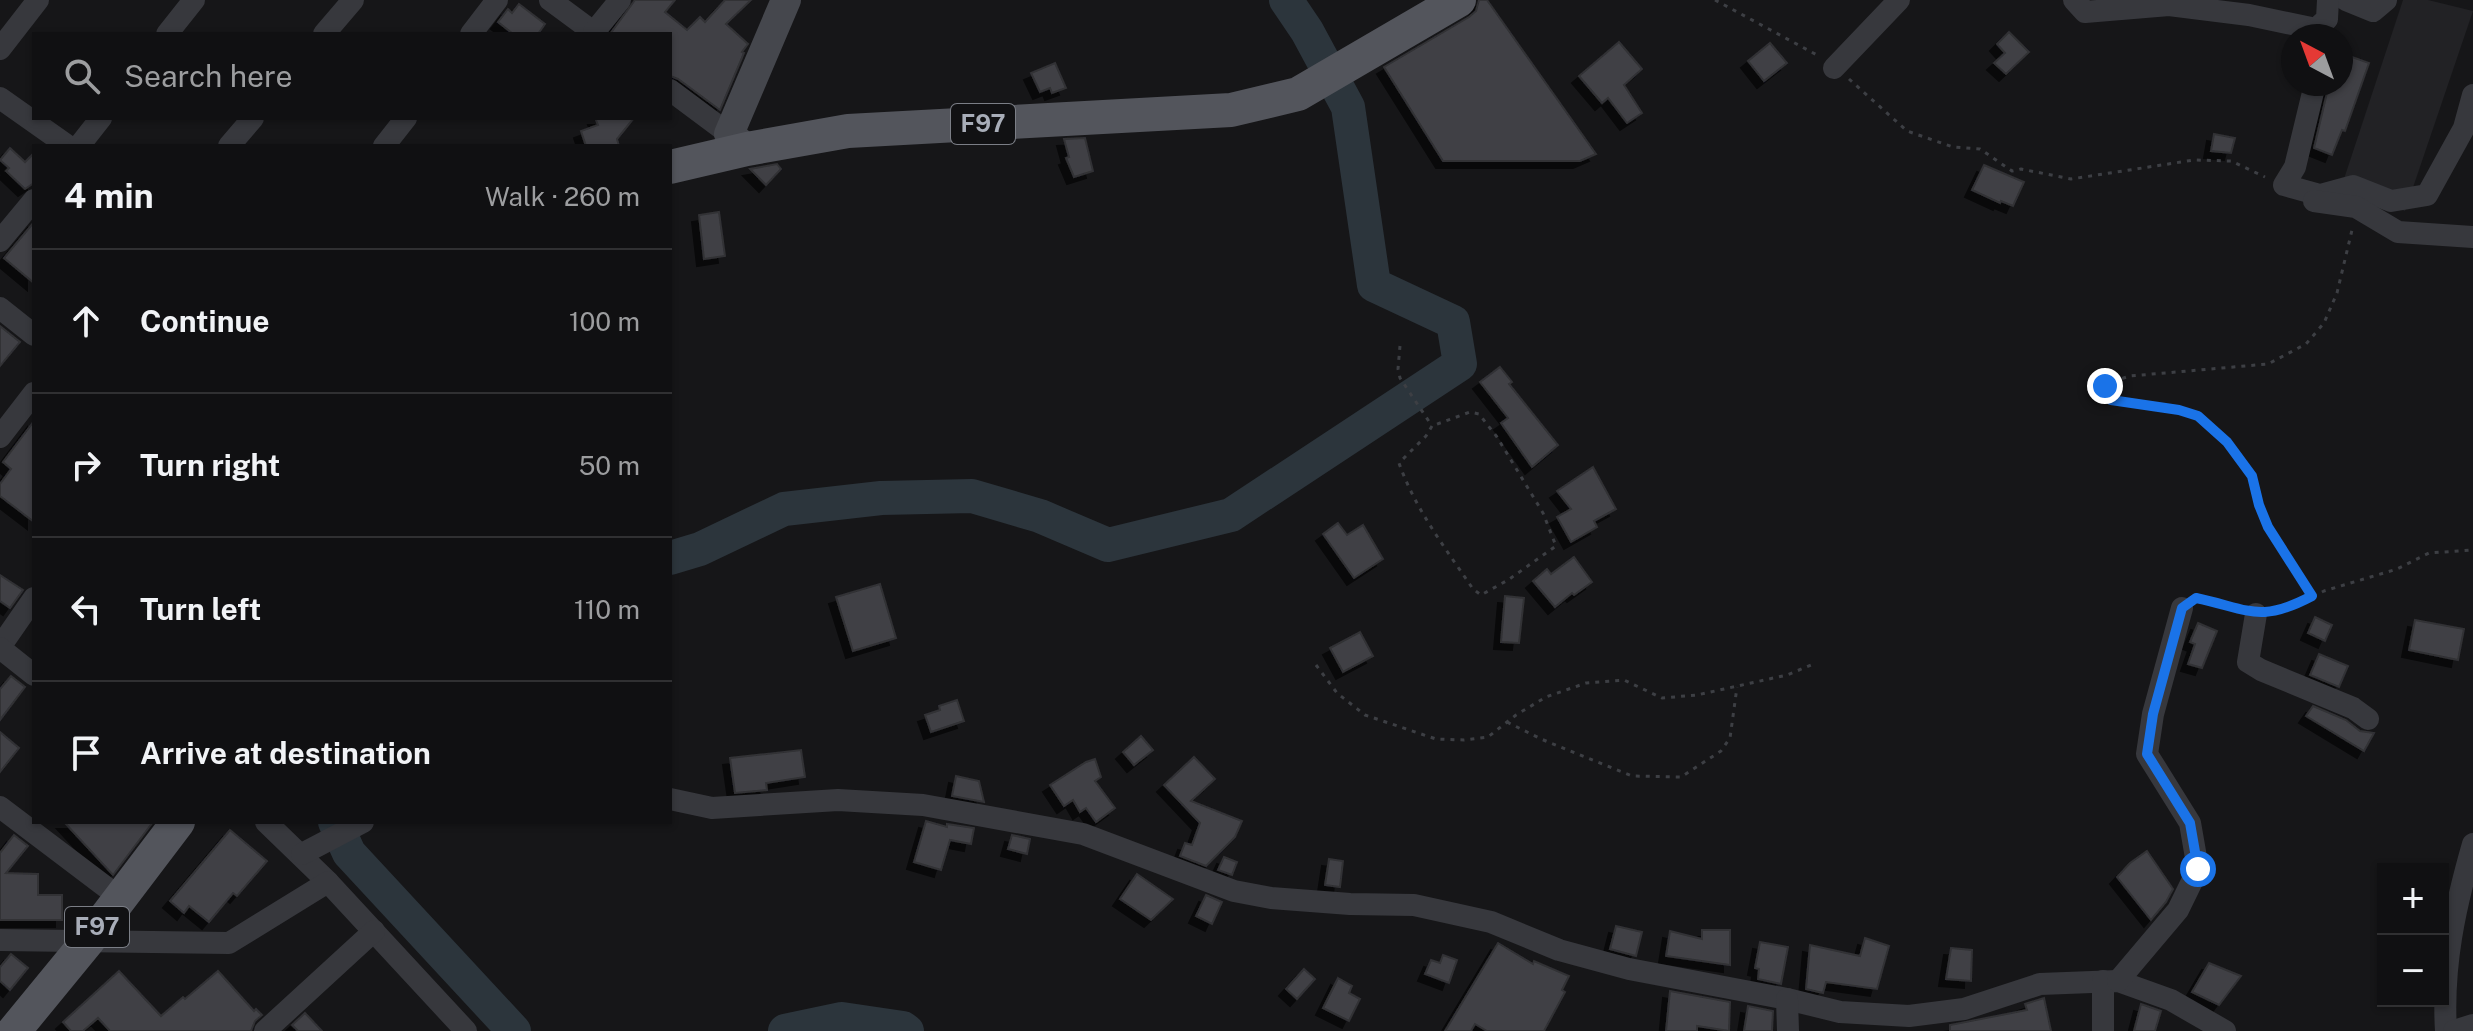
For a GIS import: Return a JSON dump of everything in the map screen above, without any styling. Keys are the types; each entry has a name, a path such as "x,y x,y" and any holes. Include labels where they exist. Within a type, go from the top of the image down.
{"main road":[{"path":"738,141 786,0"},
{"name":"F97","path":"672,166 738,141 848,131 1231,110 1298,94 1459,0"},
{"name":"F97","path":"14,1031 87,942 176,824"}],"street":[{"path":"0,49 38,0"},
{"path":"169,32 194,0"},
{"path":"326,32 353,0"},
{"path":"473,32 497,0"},
{"path":"550,0 594,32"},
{"path":"596,32 620,0"},
{"path":"1834,68 1899,0"},
{"path":"2074,0 2085,12 2169,5 2249,15 2285,24"},
{"path":"2323,24 2327,19 2328,0"},
{"path":"2346,0 2373,11 2386,0"},
{"path":"672,92 738,141"},
{"path":"2284,185 2320,195 2353,186 2391,201 2427,195 2464,128 2473,95"},
{"path":"2284,185 2295,167 2312,96"},
{"path":"0,98 65,144"},
{"path":"81,144 99,120"},
{"path":"231,144 251,120"},
{"path":"386,144 404,120"},
{"path":"2284,185 2309,200 2356,207 2398,232 2473,237"},
{"path":"0,241 32,202"},
{"path":"0,308 32,333"},
{"path":"0,437 32,396"},
{"path":"32,601 0,647 32,673"},
{"path":"2103,1031 2110,981 2178,910 2198,869 2190,823 2147,754 2153,714 2182,608"},
{"path":"2256,614 2248,662 2353,708 2368,719"},
{"path":"672,799 712,808 838,800 923,805 1083,834 1234,891 1271,898 1414,905 1491,922 1559,950 1629,969 1840,1012 1909,1016 1964,1009 2040,984 2110,981 2171,1000 2225,1031"},
{"path":"0,807 119,897"},
{"path":"269,824 310,850 328,882 466,1031"},
{"path":"310,850 358,824"},
{"path":"2446,1031 2443,989 2455,905 2473,844"},
{"path":"0,940 229,943 328,882"},
{"path":"265,1031 374,931"},
{"path":"1787,999 1788,1031"},
{"path":"2454,1031 2473,1025"}],"path":[{"path":"1715,0 1810,50 1907,131 1953,147 1980,149 2012,171 2021,169 2071,179 2194,160 2231,161 2284,185"},
{"path":"2312,596 2268,527 2252,476 2227,442 2198,416 2179,410 2111,400 2105,386 2130,376 2268,364 2306,344 2324,323 2337,293 2356,207"},
{"path":"1400,346 1400,378 1432,426"},
{"path":"1470,412 1479,414 1497,437 1543,513 1556,546 1481,595 1473,589 1426,520 1405,482 1399,463 1432,426 1470,412"},
{"path":"2182,608 2196,598 2256,614 2287,609 2312,596 2369,575 2397,569 2429,553 2473,550"},
{"path":"1316,665 1337,693 1365,715 1436,739 1464,740 1488,737 1546,697 1586,683 1624,680 1662,698 1697,695 1787,675 1816,663"},
{"path":"1507,722 1632,776 1681,777 1721,751 1730,738 1737,687"}],"shaded area":[{"path":"2403,0 2428,0 2473,11 2405,211 2341,188"}],"building":[{"path":"635,0 675,0 665,12 687,30 700,17 705,22 725,0 751,0 726,24 748,44 720,110 672,77 672,32 611,32"},
{"path":"1479,0 1487,0 1596,154 1580,161 1443,161 1384,67 1469,17 1476,11"},
{"path":"519,4 545,24 539,32 510,32 498,22 508,9 512,13"},
{"path":"2009,32 2029,52 2006,74 1994,63 2005,53 1997,44"},
{"path":"1619,42 1642,69 1624,85 1642,113 1627,123 1608,98 1602,103 1579,76"},
{"path":"1770,43 1787,63 1764,81 1748,61"},
{"path":"2353,57 2369,63 2345,131 2342,130 2332,155 2314,148 2326,96 2353,96"},
{"path":"1055,63 1066,88 1052,93 1050,88 1040,92 1031,73"},
{"path":"596,120 632,120 617,139 618,144 585,144 581,131 598,125"},
{"path":"2214,134 2235,138 2231,153 2211,151"},
{"path":"1085,138 1093,171 1074,177 1066,158 1069,157 1064,139"},
{"path":"10,148 25,162 32,155 32,184 25,189 6,171 9,168 0,160"},
{"path":"777,164 781,169 766,185 750,169"},
{"path":"1984,165 2024,182 2013,206 1972,190"},
{"path":"719,212 725,256 704,259 699,215"},
{"path":"32,224 32,281 4,258"},
{"path":"0,326 20,342 0,366"},
{"path":"1500,367 1512,382 1509,384 1558,445 1532,467 1501,423 1508,418 1480,382"},
{"path":"32,424 32,520 0,496 0,484 11,469 3,462"},
{"path":"1593,467 1616,509 1594,521 1597,527 1571,542 1557,517 1571,509 1557,491"},
{"path":"1338,523 1347,535 1363,525 1383,559 1354,578 1323,534"},
{"path":"1574,557 1592,582 1555,607 1533,581 1547,569 1551,574"},
{"path":"0,575 23,590 10,608 0,601"},
{"path":"880,584 896,638 853,651 836,597"},
{"path":"1505,596 1524,598 1519,643 1501,642"},
{"path":"2315,617 2332,625 2325,641 2308,633"},
{"path":"2415,620 2464,629 2458,660 2409,650"},
{"path":"2198,623 2217,631 2202,668 2188,664 2195,644 2190,642"},
{"path":"1360,632 1373,656 1343,672 1330,648"},
{"path":"2319,654 2348,666 2339,687 2310,675"},
{"path":"11,676 25,687 0,720 0,689"},
{"path":"957,700 964,721 931,732 925,715"},
{"path":"2313,706 2346,720 2360,731 2374,733 2364,751 2306,716"},
{"path":"0,732 19,748 0,772"},
{"path":"1141,736 1153,750 1134,765 1123,752"},
{"path":"801,750 805,777 766,783 767,790 735,793 730,758"},
{"path":"1194,757 1215,779 1191,801 1242,821 1235,837 1206,866 1180,856 1185,843 1192,845 1200,823 1164,785"},
{"path":"1095,759 1101,777 1095,781 1115,808 1096,822 1086,808 1080,812 1073,800 1064,806 1050,785"},
{"path":"956,776 979,781 984,802 952,796"},
{"path":"926,821 947,827 947,824 974,828 971,844 950,840 941,870 914,862"},
{"path":"66,824 151,824 113,875"},
{"path":"230,830 267,861 237,896 233,893 209,922 189,906 184,913 170,901"},
{"path":"14,835 28,846 6,873 38,874 38,895 62,895 62,920 0,920 0,853"},
{"path":"1012,835 1030,839 1027,854 1008,849"},
{"path":"2147,851 2173,889 2151,920 2117,877"},
{"path":"1224,857 1237,862 1232,875 1218,870"},
{"path":"1329,859 1343,861 1340,887 1325,885"},
{"path":"1137,874 1173,899 1151,920 1120,899"},
{"path":"1206,895 1222,902 1212,924 1196,916"},
{"path":"1616,926 1642,932 1636,956 1610,949"},
{"path":"1702,930 1730,930 1730,965 1666,956 1670,931 1702,939"},
{"path":"1865,938 1889,946 1877,989 1826,982 1823,993 1806,989 1810,945 1860,956"},
{"path":"1760,942 1788,947 1781,984 1758,979 1759,969 1755,968"},
{"path":"1498,943 1533,964 1534,961 1569,976 1562,990 1565,992 1544,1031 1487,1031 1475,1024 1471,1031 1445,1031"},
{"path":"1951,948 1972,950 1971,981 1946,979"},
{"path":"11,954 28,968 10,990 0,981 0,967"},
{"path":"1443,955 1457,960 1449,983 1425,974 1431,960 1440,963"},
{"path":"2209,963 2241,976 2219,1005 2192,992"},
{"path":"1304,969 1315,979 1297,999 1286,989"},
{"path":"119,971 161,1016 218,971 254,1011 256,1009 262,1015 251,1031 110,1031 98,1018 83,1031 71,1031 63,1022"},
{"path":"1338,978 1352,986 1349,993 1360,999 1349,1021 1323,1008"},
{"path":"1670,991 1730,1002 1729,1031 1697,1026 1697,1031 1666,1031"},
{"path":"2044,998 2051,1031 1950,1031 1950,1025 2027,1010 2025,1004"},
{"path":"2141,1004 2161,1011 2155,1031 2134,1031"},
{"path":"1748,1006 1773,1011 1772,1031 1744,1031"},
{"path":"305,1013 322,1031 298,1031 292,1025"}],"waterway":[{"path":"672,557 700,549 784,509 881,498 972,496 1040,516 1108,545 1231,515 1460,364 1453,322 1374,285 1348,107 1307,31 1286,0"},
{"path":"336,824 349,853 514,1031"},
{"path":"785,1031 842,1019 907,1031"}],"route":[{"path":"2105,386 2111,400 2179,410 2198,416 2227,442 2252,476 2268,527 2312,596 2287,609 2256,614 2196,598 2182,608 2153,714 2147,754 2190,823 2198,869"}]}
